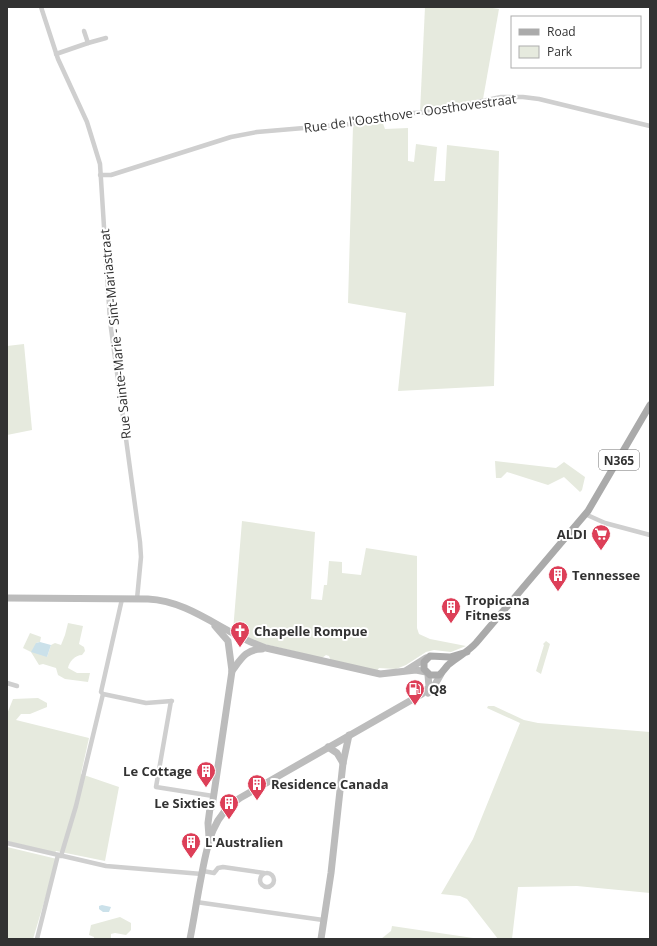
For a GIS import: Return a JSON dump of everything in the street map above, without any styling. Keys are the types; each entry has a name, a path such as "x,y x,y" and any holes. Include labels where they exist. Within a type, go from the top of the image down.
{"main road":[{"name":"N365","path":"443,671 468,652 585,514 610,476 650,405"},
{"path":"438,656 444,662 443,671 436,676 427,673 423,665 426,658 432,655 450,657 468,652"}],"street":[{"name":"Rue Sainte-Marie - Sint-Mariastraat","path":"41,7 56,54 89,128 100,164 110,321 140,542 141,557 137,599"},
{"path":"84,30 88,43"},
{"path":"56,54 106,38"},
{"name":"Rue de l'Oosthove - Oosthovestraat","path":"100,175 110,175 231,137 257,132 352,124 396,114 431,112 501,97 540,99 650,126"},
{"path":"585,514 605,523 650,535"},
{"path":"7,598 137,599 160,600 176,603 234,635 249,647 266,648 380,674 418,670 427,673 429,687 422,694"},
{"path":"37,939 59,856 76,806 103,694 101,692 102,685 111,654 122,599"},
{"path":"210,837 208,823 210,808 212,807 232,671 231,654 228,641 212,623"},
{"path":"228,641 230,636 234,635"},
{"path":"232,671 249,647"},
{"path":"231,654 242,657"},
{"path":"404,672 426,658"},
{"name":"N365","path":"190,939 196,902 210,837 223,813 236,800 431,690 443,671"},
{"path":"7,683 17,686"},
{"path":"103,694 146,702 172,701 156,787 213,796"},
{"path":"321,939 331,873 343,763 349,735"},
{"path":"328,747 337,753 343,763"},
{"path":"212,807 223,813"},
{"path":"7,843 106,866 214,873 218,868 223,867 264,873"},
{"path":"196,902 323,920"}],"green space":[{"path":"425,7 486,7 499,9 483,99 420,112"},
{"path":"381,118 385,129 408,128 408,161 414,162 416,144 437,147 434,181 445,181 447,145 499,151 494,386 398,391 406,313 348,303 353,126"},
{"path":"24,344 32,430 7,435 7,346"},
{"path":"495,461 556,468 564,462 585,477 582,490 580,492 564,477 548,485 507,472 501,478 496,478"},
{"path":"242,521 315,532 311,599 322,600 324,585 327,585 329,561 342,562 342,573 361,575 366,548 417,556 417,628 419,634 430,639 466,646 451,652 434,650 426,652 406,665 396,669 379,668 377,671 331,661 329,656 326,655 322,658 252,641 233,631"},
{"path":"68,623 83,626 79,644 84,647 85,651 82,655 73,659 68,668 77,673 90,673 88,682 65,679 58,675 56,668 43,664 39,665 31,652 23,648 30,633 41,637 40,642 36,643 47,657 51,645 55,643 61,645"},
{"path":"546,641 550,644 541,674 536,671 544,645 543,644"},
{"path":"38,698 47,703 47,707 30,714 21,714 16,720 89,738 81,774 119,787 105,861 56,851 55,853 7,841 7,714 13,699"},
{"path":"488,706 494,706 524,720 538,723 650,732 650,893 577,886 518,887 512,939 498,939 467,899 460,896 441,894 473,839 520,723 487,708"},
{"path":"7,847 57,859 33,939 7,939"},
{"path":"120,917 131,923 131,930 126,935 115,933 111,934 111,939 94,939 94,937 89,935 91,925"},
{"path":"392,926 480,939 381,939 391,931"}],"water":[{"path":"40,642 51,645 47,657 31,652 36,643"},
{"path":"102,905 111,907 109,912 103,912 99,909 99,906"}],"place":[{"name":"ALDI","path":"601,551"},
{"name":"Tennessee","path":"558,592"},
{"name":"Tropicana Fitness","path":"451,624"},
{"name":"Chapelle Rompue","path":"240,648"},
{"name":"Q8","path":"415,706"},
{"name":"Le Cottage","path":"206,788"},
{"name":"Residence Canada","path":"257,801"},
{"name":"Le Sixties","path":"229,820"},
{"name":"L'Australien","path":"191,859"}]}
